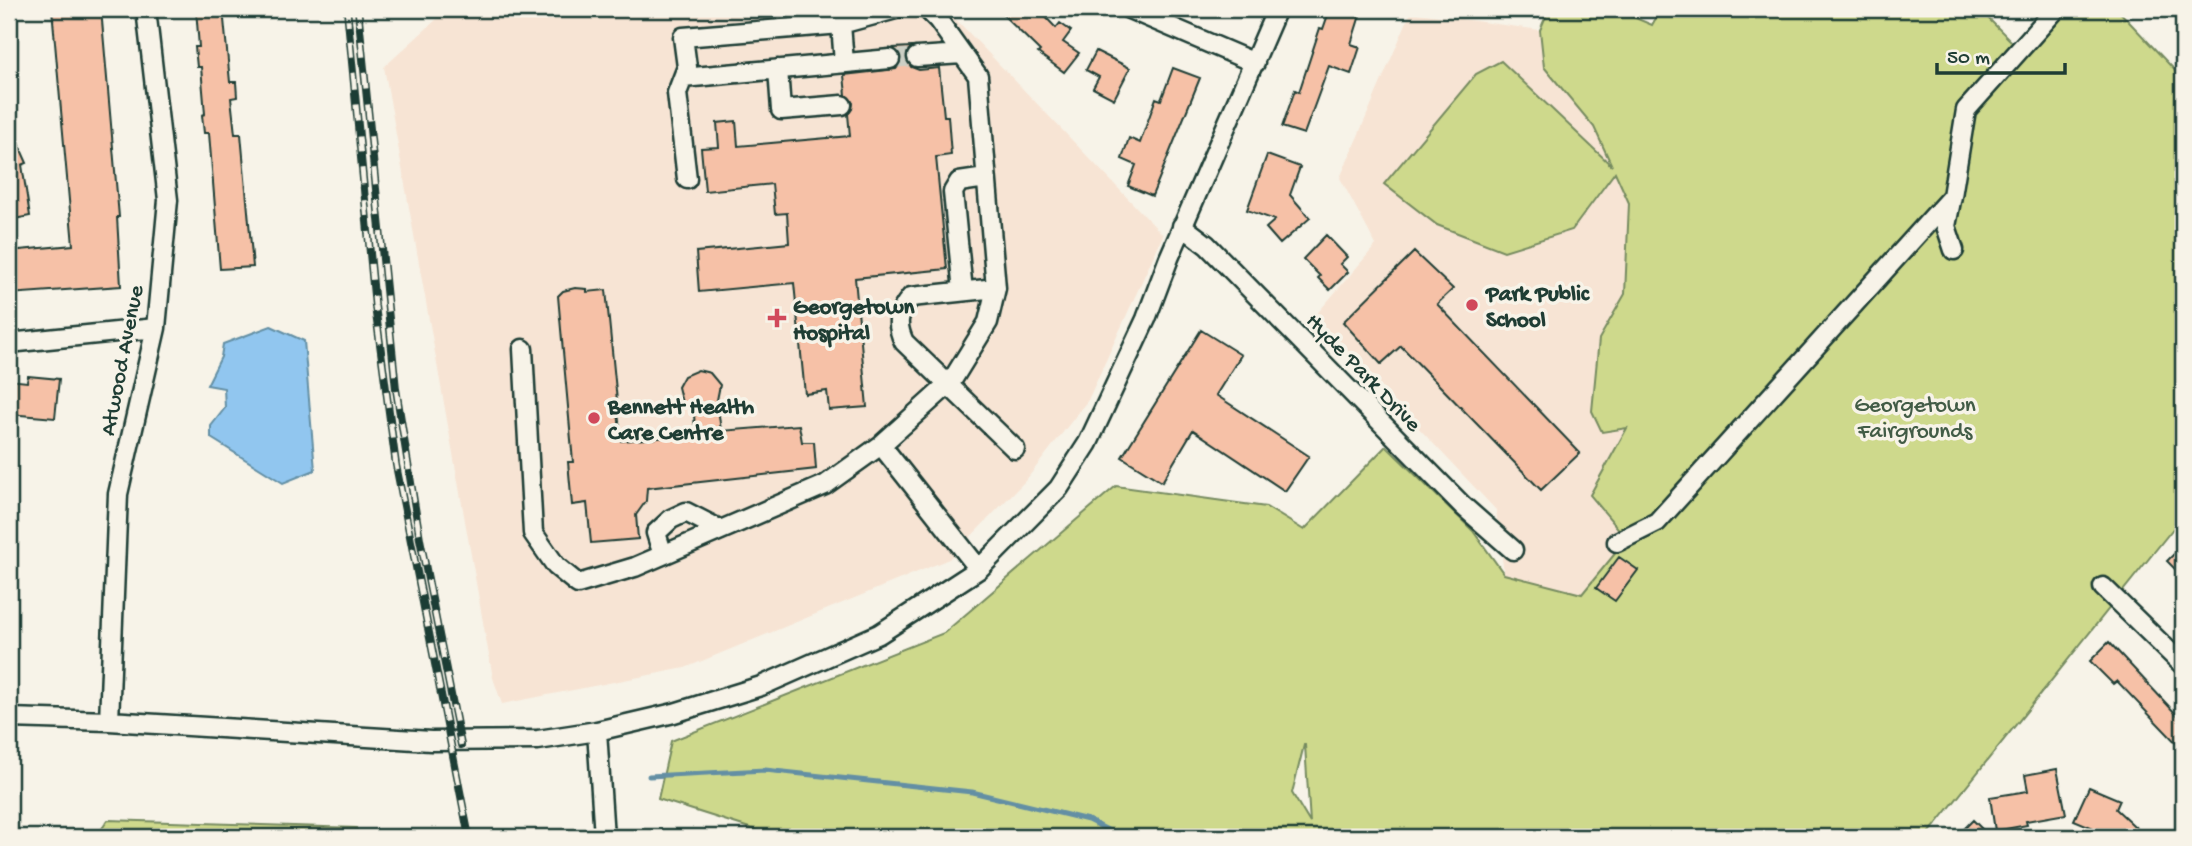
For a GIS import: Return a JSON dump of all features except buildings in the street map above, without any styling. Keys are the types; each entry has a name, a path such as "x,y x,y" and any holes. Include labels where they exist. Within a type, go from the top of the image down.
{"street":[{"name":"Atwood Avenue","path":"109,721 118,494 156,328 168,200 146,9"},
{"path":"687,179 677,93 687,67 683,37 841,24 897,9"},
{"path":"523,349 533,533 556,566 578,584 635,567 825,485 881,445 947,386 988,322 996,288 978,76 927,9"},
{"path":"1129,9 1255,63"},
{"path":"9,718 109,721 431,741 538,740 597,731 674,713 761,686 879,634 979,569 1059,488 1088,443 1146,318 1182,226 1277,9"},
{"path":"1954,250 1946,226 1966,110 2056,9"},
{"path":"841,24 844,63"},
{"path":"917,57 962,54"},
{"path":"683,78 890,59"},
{"path":"778,69 781,110 842,105"},
{"path":"963,291 953,192 959,182 986,178"},
{"path":"1617,542 1657,522 1952,196"},
{"name":"Hyde Park Drive","path":"1182,226 1207,244 1462,506 1513,550"},
{"path":"996,288 911,297 900,311 898,328 904,342 1015,449"},
{"path":"9,343 156,328"},
{"path":"881,445 979,569"},
{"path":"663,555 656,533 671,519 686,512 721,530"},
{"path":"2104,587 2183,666"},
{"path":"597,731 604,837"}],"shaded area":[{"name":"Georgetown Hospital","path":"448,9 946,9 1163,235 1088,400 1026,480 949,559 685,668 502,704 493,678 384,67"},
{"name":"Park Public School","path":"1411,12 1540,30 1544,67 1594,127 1629,203 1625,294 1648,389 1627,539 1582,594 1504,574 1496,510 1314,317 1376,245 1340,178"}],"green space":[{"name":"Georgetown Fairgrounds","path":"1549,9 1614,9 1652,25 1661,9 1979,9 2014,44 2056,9 2117,9 2183,79 2183,516 1926,837 778,837 658,799 671,741 944,633 1116,486 1266,507 1304,530 1386,446 1473,531 1504,574 1582,594 1627,539 1590,495 1627,428 1602,432 1592,411 1599,339 1625,294 1629,203 1615,172 1572,230 1504,251 1437,225 1384,184 1476,74 1501,61 1612,166 1594,127 1544,67 1540,30","holes":["1305,745 1310,823 1292,793"]},
{"path":"108,820 356,828 359,837 96,837"}],"water":[{"path":"271,326 304,341 315,470 283,483 211,438 211,426 225,408 224,388 207,385 221,357 223,344"}],"waterway":[{"path":"9,562 14,565"},
{"path":"649,776 765,770 972,792 1088,820 1121,837"}],"tunnel":[{"path":"890,59 917,57"}],"railway":[{"path":"347,9 375,306 396,465 469,837"},
{"path":"358,9 396,389 420,539 461,745"}],"place":[{"name":"Park Public School","path":"1472,305"},
{"name":"Georgetown Hospital","path":"777,318"},
{"name":"Bennett Health Care Centre","path":"594,418"}]}
